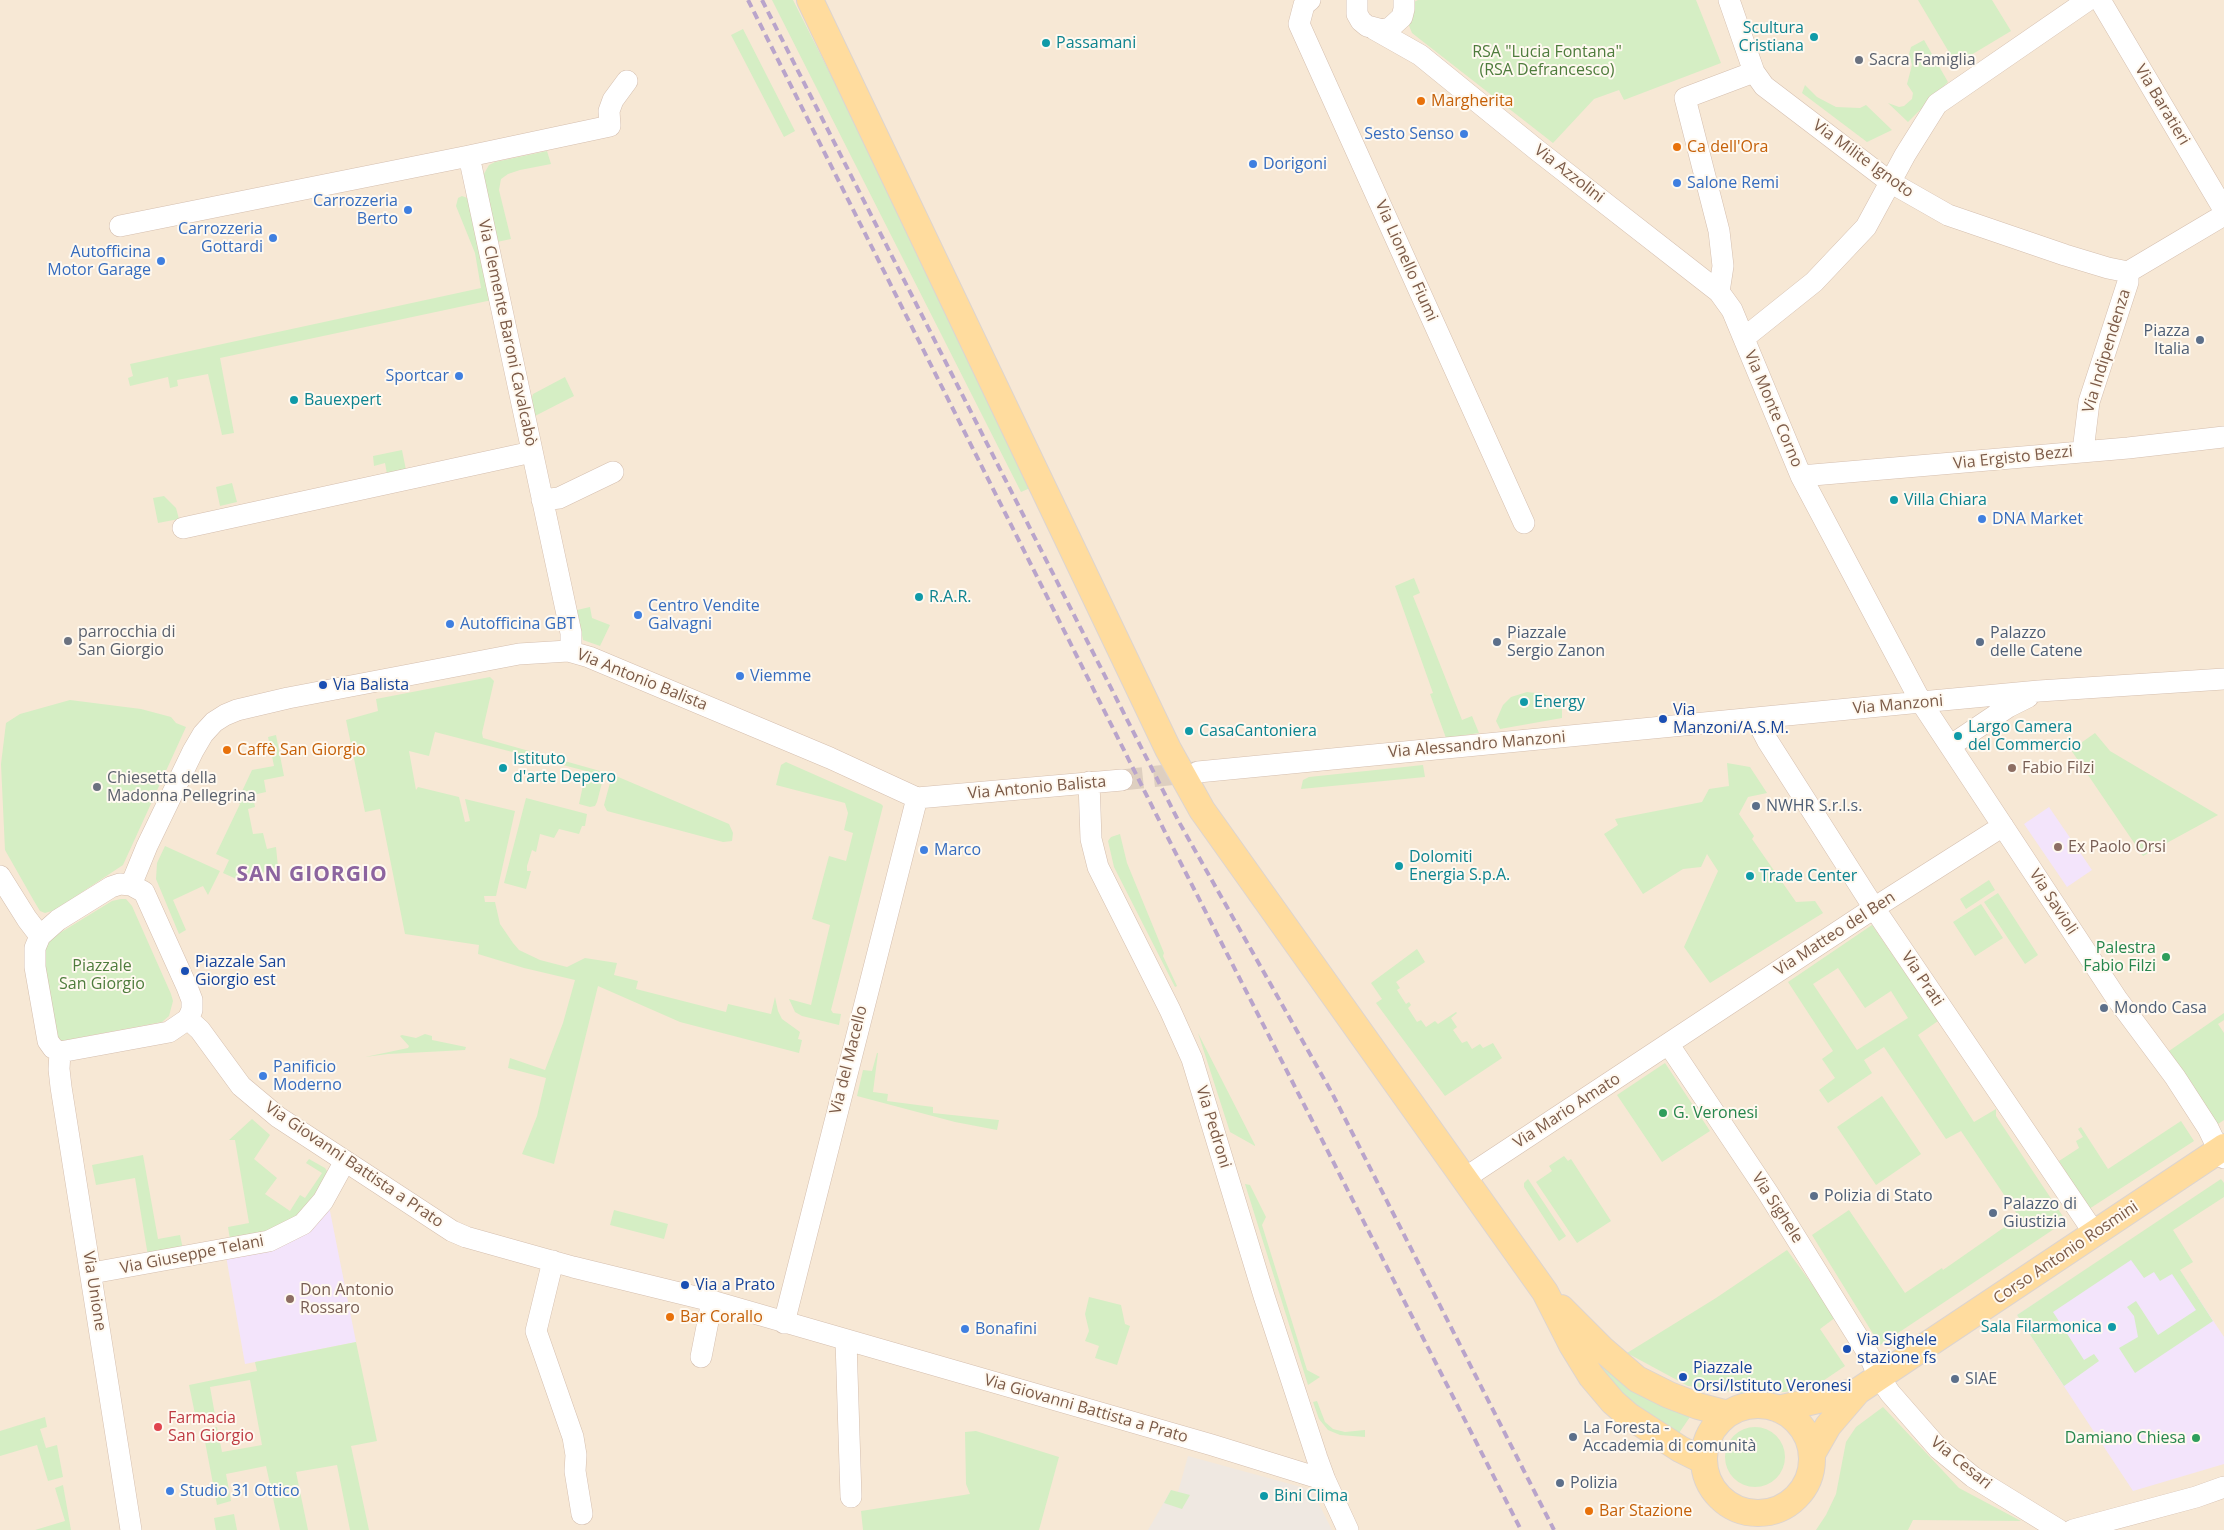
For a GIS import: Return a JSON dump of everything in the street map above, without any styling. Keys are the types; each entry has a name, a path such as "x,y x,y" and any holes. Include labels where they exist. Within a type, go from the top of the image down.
{"main road":[{"path":"810,0 1184,780 1202,810 1545,1292 1572,1345 1591,1376 1613,1402 1629,1416 1680,1449 1704,1461"},
{"name":"Corso Antonio Rosmini","path":"1858,1391 2222,1152"},
{"path":"1545,1292 1601,1348 1637,1378 1669,1395 1698,1406 1728,1414"},
{"path":"1786,1506 1772,1512 1743,1512 1730,1518 1710,1486 1704,1461 1706,1443 1715,1427 1728,1414 1740,1408 1752,1406 1778,1409 1858,1391"},
{"path":"1812,1454 1828,1426 1858,1391"},
{"path":"1766,1530 1806,1484 1811,1469 1812,1454 1808,1440 1801,1427 1791,1416 1778,1409"}],"street":[{"name":"Via Lionello Fiumi","path":"1310,0 1304,4 1299,24 1524,523"},
{"path":"1719,292 1723,266 1720,231 1685,98 1754,72 1729,0"},
{"path":"1744,338 1814,282 1866,227 1890,182 1937,104 2088,0"},
{"name":"Via Baratieri","path":"2100,0 2224,210"},
{"path":"1374,29 1390,28 1404,4"},
{"name":"Via Azzolini","path":"1404,4 1420,55"},
{"name":"Via Azzolini","path":"1353,5 1367,26 1420,55 1537,150 1719,292"},
{"name":"Via Milite Ignoto","path":"1754,72 1764,86 1890,182 1948,216 2128,276"},
{"path":"120,226 610,126 609,111 613,100 627,81"},
{"name":"Via Clemente Baroni Cavalcabò","path":"469,156 571,633 571,644 568,651"},
{"name":"Via Indipendenza","path":"2083,451 2090,402 2128,276 2224,215"},
{"name":"Via Indipendenza","path":"2128,276 2154,272 2224,231"},
{"name":"Via Monte Corno","path":"1719,292 1732,310 1801,476 1921,702"},
{"name":"Via Ergisto Bezzi","path":"1801,476 2128,448 2224,437"},
{"path":"183,528 532,452"},
{"path":"542,500 559,498 613,472"},
{"name":"Via Antonio Balista","path":"131,885 150,839 193,751 203,734 214,722 225,715 258,705 519,654 568,651 608,664 830,758 917,798 1122,780"},
{"name":"Via Manzoni","path":"1756,719 2039,691 2224,679"},
{"name":"Via Manzoni","path":"1950,746 2008,707 2039,691"},
{"name":"Via Savioli","path":"1921,702 2118,1000 2180,1084 2222,1152"},
{"name":"Via Alessandro Manzoni","path":"1198,772 1529,739 1756,719"},
{"name":"Via Prati","path":"1756,719 1767,740 1874,908 2095,1234"},
{"name":"Via Pedroni","path":"1088,782 1091,839 1098,867 1170,1010 1192,1059 1264,1296 1325,1480 1348,1530"},
{"name":"Via del Macello","path":"784,1323 917,798"},
{"name":"Via Matteo del Ben","path":"1668,1045 1874,908 2003,826"},
{"path":"0,876 40,936"},
{"path":"120,884 131,885 144,892 192,1000 192,1010 188,1019 169,1032 60,1052 53,1048 48,1041 35,967 35,948 40,936 58,920 110,887 120,884"},
{"name":"Via Giovanni Battista a Prato","path":"188,1019 200,1030 231,1073 251,1095 300,1132 452,1231 466,1237 712,1301 1212,1445 1325,1480"},
{"name":"Via Mario Amato","path":"1465,1178 1668,1045"},
{"name":"Via Sighele","path":"1668,1045 1768,1193 1869,1355 1879,1377"},
{"name":"Via Unione","path":"60,1052 60,1078 131,1530"},
{"name":"Via Giuseppe Telani","path":"92,1274 269,1241 303,1224 323,1201 345,1161"},
{"path":"553,1261 536,1331 573,1437 576,1455 575,1471 582,1514"},
{"path":"701,1357 712,1301"},
{"path":"846,1341 851,1497"},
{"name":"Via Cesari","path":"1879,1377 1890,1393 1939,1449 1973,1477 2059,1530"},
{"path":"2073,1530 2196,1497 2224,1487"}],"shaded area":[{"path":"0,0 2224,0 2224,1530 0,1530"},
{"name":"Ex Paolo Orsi","path":"2049,807 2092,870 2067,887 2024,824"},
{"name":"Don Antonio Rossaro","path":"328,1201 356,1342 245,1364 226,1256"},
{"name":"Damiano Chiesa","path":"2151,1227 2224,1337 2224,1464 2133,1491 2017,1315"},
{"path":"1188,1456 1312,1490 1332,1530 1148,1530 1171,1490 1178,1492"}],"green space":[{"path":"772,0 793,0 845,103 1030,488 1021,492"},
{"name":"RSA \"Lucia Fontana\" (RSA Defrancesco)","path":"1418,0 1696,0 1721,63 1624,100 1619,90 1594,99 1553,143 1412,33 1406,18 1414,2"},
{"name":"Sacra Famiglia","path":"1918,0 1992,0 2011,31 1956,64"},
{"path":"743,29 795,131 784,137 731,35"},
{"path":"1924,40 1948,82 1908,122 1888,103 1899,107 1904,106 1912,99 1913,93 1907,84 1912,65 1909,54 1911,47"},
{"path":"1805,85 1817,97 1836,107 1860,108 1866,105 1892,130 1867,142 1802,93"},
{"path":"547,151 551,164 520,170 508,174 501,179 499,190 511,239 497,242 482,177 489,165 495,162"},
{"path":"462,196 470,199 492,300 220,358 234,433 222,435 208,374 177,380 178,386 170,388 168,377 130,386 128,378 133,376 130,364 481,288 475,253 456,206 458,198"},
{"path":"565,377 574,396 535,416 531,400 533,394"},
{"path":"402,450 406,470 387,474 385,463 374,466 373,456"},
{"path":"232,483 237,502 220,506 216,487"},
{"path":"164,496 176,508 179,519 158,523 153,498"},
{"path":"1414,578 1420,593 1413,596 1462,720 1472,716 1479,733 1446,738 1430,694 1433,693 1395,586"},
{"path":"590,607 592,618 610,625 600,646 583,640 577,610"},
{"path":"490,677 494,681 482,733 483,738 600,771 604,775 597,802 595,806 590,807 579,804 586,771 435,732 429,756 409,751 416,790 418,787 459,797 465,822 470,821 465,799 515,811 496,896 484,896 485,902 495,902 500,924 519,950 540,960 567,967 585,958 617,963 614,975 638,981 636,989 726,1012 728,1004 771,1014 775,997 782,1019 800,1032 798,1039 802,1040 799,1053 680,1022 598,986 554,1164 522,1154 537,1116 546,1078 508,1068 510,1058 545,1070 563,1023 575,980 524,968 478,954 479,945 405,934 380,809 365,812 346,720 378,711 376,699"},
{"path":"1527,692 1544,694 1554,699 1562,708 1562,718 1500,729 1496,721 1503,705 1511,697"},
{"path":"70,700 141,709 171,717 176,723 186,727 123,865 55,910 45,913 40,911 5,850 1,764 6,723 20,714"},
{"path":"2095,733 2110,751 2218,815 2143,856 2071,750"},
{"path":"276,735 284,776 264,780 266,792 253,795 255,807 248,809 253,834 263,833 267,849 276,847 278,867 241,881 223,873 229,860 216,854 240,804 237,802 252,770 274,766 268,737"},
{"path":"786,762 883,806 831,1010 833,1013 841,1014 839,1025 802,1016 795,1012 789,999 811,1005 830,925 812,919 829,856 846,861 853,833 844,830 848,813 845,803 776,785 781,765"},
{"path":"1727,763 1750,767 1767,793 1748,797 1739,814 1754,836 1752,839 1796,902 1815,901 1823,913 1710,983 1684,947 1718,871 1707,854 1701,867 1683,869 1643,894 1604,834 1618,825 1615,819 1702,802 1709,789 1729,786"},
{"path":"1423,765 1425,777 1301,789 1303,780 1309,777"},
{"path":"616,776 729,824 733,833 732,841 723,842 607,811 604,805 611,779"},
{"path":"526,798 587,814 585,826 582,826 579,834 559,829 554,838 540,834 536,852 532,850 527,866 527,871 531,871 526,889 504,883"},
{"path":"1120,834 1127,863 1164,953 1163,956 1177,986 1175,987 1114,867 1108,841 1111,837"},
{"path":"165,846 220,871 208,895 203,886 173,900 186,930 179,934 156,879 157,863"},
{"path":"1989,880 1995,890 1966,909 1960,899"},
{"path":"1998,893 2038,955 2025,964 1984,902"},
{"name":"Piazzale San Giorgio","path":"126,899 132,906 171,994 173,1001 169,1016 162,1022 61,1041 58,1039 43,962 45,948 50,939 112,901"},
{"path":"1981,904 2003,938 1975,956 1953,922"},
{"path":"1872,925 1938,1021 1918,1035 1974,1122 1996,1109 1996,1116 2066,1221 1880,1345 1812,1235 1849,1210 1905,1293 1942,1268 1943,1270 2019,1217 1961,1131 1946,1139 1884,1047 1864,1060 1872,1073 1828,1103 1819,1090 1835,1078 1822,1059 1833,1051 1788,982","holes":["1838,968 1865,1008 1891,991 1908,1018 1857,1050 1813,984"]},
{"path":"1417,949 1425,962 1396,982 1400,988 1397,990 1406,1004 1409,1002 1411,1005 1408,1008 1417,1022 1421,1020 1426,1027 1435,1021 1438,1024 1456,1012 1451,1018 1457,1027 1453,1030 1462,1043 1467,1041 1472,1049 1480,1044 1483,1048 1493,1043 1502,1058 1445,1096 1376,1003 1382,999 1371,983"},
{"path":"2224,1013 2224,1020 2218,1024 2224,1033 2224,1120 2218,1124 2169,1051"},
{"path":"1198,1033 1255,1145 1255,1146 1230,1132"},
{"path":"425,1034 432,1036 432,1040 466,1047 465,1050 365,1057 408,1048 409,1046 400,1036 402,1035 416,1038"},
{"path":"877,1053 873,1092 888,1094 887,1101 933,1107 933,1113 999,1120 997,1130 955,1122 857,1096 863,1070 872,1071"},
{"name":"G. Veronesi","path":"1665,1063 1710,1131 1662,1162 1617,1095"},
{"path":"1882,1096 1921,1154 1876,1185 1837,1127"},
{"path":"252,1119 270,1135 254,1159 277,1178 265,1194 290,1211 300,1195 305,1198 322,1173 306,1163 309,1159 325,1168 329,1174 300,1214 274,1231 230,1240 228,1227 249,1223 235,1140 229,1140"},
{"path":"2181,1121 2194,1141 2089,1209 2059,1161 2079,1148 2076,1141 2083,1137 2078,1129 2081,1127 2108,1169"},
{"path":"143,1155 158,1239 180,1235 183,1249 148,1256 135,1178 96,1185 92,1165"},
{"path":"1564,1156 1568,1161 1571,1159 1611,1221 1577,1243 1536,1182 1552,1171 1549,1166"},
{"path":"1528,1179 1566,1236 1559,1241 1524,1187 1524,1183"},
{"path":"2221,1179 2224,1183 2224,1197 2173,1230 2193,1262 2180,1270 2213,1321 2135,1373 2119,1348 2138,1337 2134,1316 2127,1307 2136,1301 2158,1335 2196,1310 2172,1274 2160,1281 2154,1272 2144,1278 2131,1260 2053,1312 2084,1360 2094,1354 2099,1361 2064,1386 2017,1315"},
{"path":"1245,1184 1250,1185 1266,1217 1262,1225 1307,1370 1320,1377 1308,1385"},
{"path":"614,1210 668,1224 664,1239 610,1225"},
{"path":"1787,1250 1836,1317 1820,1329 1845,1366 1817,1385 1785,1392 1740,1393 1688,1386 1627,1353 1716,1298"},
{"path":"1089,1297 1121,1305 1125,1324 1130,1326 1117,1365 1095,1358 1099,1346 1085,1341 1089,1331 1085,1314"},
{"path":"1578,1337 1692,1414 1679,1433 1644,1412 1619,1391 1593,1360"},
{"path":"356,1342 377,1441 351,1446 369,1530 350,1530 337,1465 296,1472 308,1530 280,1530 266,1466 226,1474 231,1501 217,1505 203,1431 217,1427 222,1452 262,1445 250,1380 210,1387 215,1415 196,1419 189,1385 257,1371 255,1362"},
{"path":"1317,1401 1325,1422 1333,1429 1345,1432 1365,1430 1365,1437 1340,1435 1328,1430 1319,1419 1313,1402"},
{"path":"1883,1407 1959,1488 2021,1521 1913,1520 1908,1530 1816,1530 1836,1494 1846,1442 1856,1427"},
{"path":"45,1417 47,1427 40,1429 46,1448 57,1445 63,1477 48,1481 37,1445 0,1456 0,1431"},
{"path":"1749,1427 1761,1427 1772,1432 1780,1440 1785,1451 1783,1469 1772,1482 1761,1487 1749,1487 1738,1482 1730,1474 1725,1463 1725,1451 1730,1440 1738,1432"},
{"path":"976,1431 1059,1457 1039,1530 863,1530 861,1511 970,1494 966,1484 965,1432"},
{"path":"63,1485 71,1530 35,1530 65,1521 55,1488"},
{"path":"1171,1490 1190,1495 1182,1509 1164,1503"},
{"path":"234,1514 237,1530 216,1530 214,1518"}],"tunnel":[{"path":"1122,780 1196,772"}],"railway":[{"path":"748,0 1167,836 1521,1530"},
{"path":"762,0 1179,822 1332,1093 1554,1530"}],"place":[{"name":"Scultura Cristiana","path":"1814,37"},
{"name":"Passamani","path":"1046,43"},
{"name":"Sacra Famiglia","path":"1859,60"},
{"name":"Margherita","path":"1421,101"},
{"name":"Sesto Senso","path":"1464,134"},
{"name":"Ca dell'Ora","path":"1677,147"},
{"name":"Dorigoni","path":"1253,164"},
{"name":"Salone Remi","path":"1677,183"},
{"name":"Carrozzeria Berto","path":"408,210"},
{"name":"Carrozzeria Gottardi","path":"273,238"},
{"name":"Autofficina Motor Garage","path":"161,261"},
{"name":"Piazza Italia","path":"2200,340"},
{"name":"Sportcar","path":"459,376"},
{"name":"Bauexpert","path":"294,400"},
{"name":"Villa Chiara","path":"1894,500"},
{"name":"DNA Market","path":"1982,519"},
{"name":"R.A.R.","path":"919,597"},
{"name":"Centro Vendite Galvagni","path":"638,615"},
{"name":"Autofficina GBT","path":"450,624"},
{"name":"parrocchia di San Giorgio","path":"68,641"},
{"name":"Piazzale Sergio Zanon","path":"1497,642"},
{"name":"Palazzo delle Catene","path":"1980,642"},
{"name":"Viemme","path":"740,676"},
{"name":"Via Balista","path":"323,685"},
{"name":"Energy","path":"1524,702"},
{"name":"Via Manzoni/A.S.M.","path":"1663,719"},
{"name":"CasaCantoniera","path":"1189,731"},
{"name":"Largo Camera del Commercio","path":"1958,736"},
{"name":"Caffè San Giorgio","path":"227,750"},
{"name":"Istituto d'arte Depero","path":"503,768"},
{"name":"Fabio Filzi","path":"2012,768"},
{"name":"Chiesetta della Madonna Pellegrina","path":"97,787"},
{"name":"NWHR S.r.l.s.","path":"1756,806"},
{"name":"Ex Paolo Orsi","path":"2058,847"},
{"name":"Marco","path":"924,850"},
{"name":"Dolomiti Energia S.p.A.","path":"1399,866"},
{"name":"Trade Center","path":"1750,876"},
{"name":"Palestra Fabio Filzi","path":"2166,957"},
{"name":"Piazzale San Giorgio est","path":"185,971"},
{"name":"Mondo Casa","path":"2104,1008"},
{"name":"Panificio Moderno","path":"263,1076"},
{"name":"G. Veronesi","path":"1663,1113"},
{"name":"Polizia di Stato","path":"1814,1196"},
{"name":"Palazzo di Giustizia","path":"1993,1213"},
{"name":"Via a Prato","path":"685,1285"},
{"name":"Don Antonio Rossaro","path":"290,1299"},
{"name":"Bar Corallo","path":"670,1317"},
{"name":"Sala Filarmonica","path":"2112,1327"},
{"name":"Bonafini","path":"965,1329"},
{"name":"Via Sighele stazione fs","path":"1847,1349"},
{"name":"Piazzale Orsi/Istituto Veronesi","path":"1683,1377"},
{"name":"SIAE","path":"1955,1379"},
{"name":"Farmacia San Giorgio","path":"158,1427"},
{"name":"La Foresta - Accademia di comunità","path":"1573,1437"},
{"name":"Damiano Chiesa","path":"2196,1438"},
{"name":"Polizia","path":"1560,1483"},
{"name":"Studio 31 Ottico","path":"170,1491"},
{"name":"Bini Clima","path":"1264,1496"},
{"name":"Bar Stazione","path":"1589,1511"}],"district":[{"name":"SAN GIORGIO","path":"312,875"}]}
